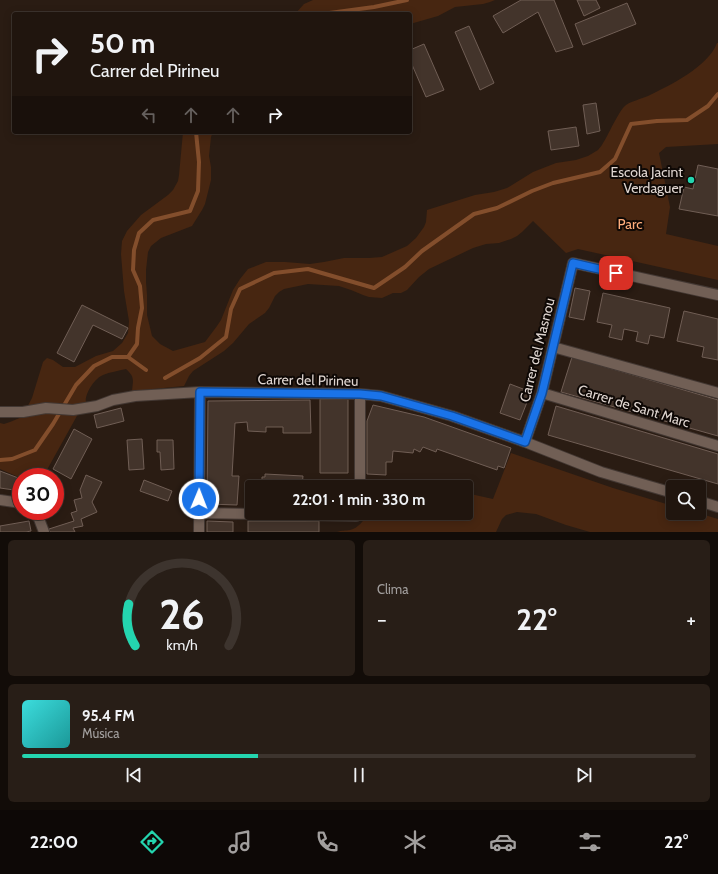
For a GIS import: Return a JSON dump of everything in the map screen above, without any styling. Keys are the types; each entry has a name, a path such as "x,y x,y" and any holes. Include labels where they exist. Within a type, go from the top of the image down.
{"street":[{"name":"Carrer del Masnou","path":"525,442 542,393 573,263 718,295"},
{"path":"553,347 718,393"},
{"path":"199,532 200,392"},
{"name":"Carrer del Pirineu","path":"0,412 23,412 46,408 73,410 97,406 113,400 135,396 200,392 360,394 381,396 452,416 525,442 601,472 666,491"},
{"name":"Carrer de Sant Marc","path":"542,393 718,446"},
{"path":"360,394 360,480"},
{"path":"0,500 12,502"},
{"path":"706,503 718,506"},
{"path":"199,513 245,514"},
{"path":"39,520 44,532"}],"green space":[{"path":"313,0 495,0 483,4 455,7 438,16 412,23 412,12 297,12 304,4"},
{"name":"Parc","path":"718,43 718,144 666,147 659,153 670,207 666,234 718,246 718,280 578,249 566,253 533,221 522,232 511,239 473,248 429,269 407,290 401,293 393,293 382,298 369,297 339,286 308,284 284,289 275,296 265,313 249,324 233,343 224,351 193,371 184,386 132,391 133,379 131,374 126,369 103,375 97,379 88,391 86,403 78,414 48,468 12,468 12,474 0,469 0,423 4,424 22,417 32,398 43,362 47,358 63,367 75,367 96,356 113,351 122,343 128,333 129,321 124,291 121,254 122,241 127,231 141,215 173,190 178,181 183,134 212,134 209,156 211,180 205,204 192,226 161,238 151,246 148,252 146,270 147,315 152,336 160,344 173,351 205,342 221,320 233,290 248,269 266,262 310,264 344,258 382,257 407,246 416,238 424,227 427,210 475,195 507,188 533,172 556,163 576,160 588,156 598,150 602,145 620,112 626,105 657,92 677,81 706,60"},
{"path":"511,453 613,488 666,504 666,520 706,520 706,515 718,519 718,532 590,532 536,514 517,512 506,515 502,519 496,532 337,532 356,528 364,520 473,520 473,495 493,499"}],"building":[{"path":"521,0 554,0 573,47 556,52 538,12 503,33 493,16"},
{"path":"577,0 596,0 600,8 584,16"},
{"path":"627,3 636,24 583,45 575,24"},
{"path":"469,26 494,83 480,90 455,32"},
{"path":"424,44 444,90 426,97 412,65 412,49"},
{"path":"596,103 600,131 587,134 583,105"},
{"path":"576,127 579,146 551,150 548,131"},
{"path":"698,165 718,169 718,216 679,209 684,187 693,189"},
{"path":"575,288 590,291 584,320 569,317"},
{"path":"603,293 670,308 664,338 650,335 648,344 636,341 638,332 624,329 622,340 609,337 612,325 597,322"},
{"path":"82,305 128,328 122,339 93,325 74,362 57,353"},
{"path":"684,311 718,319 718,360 702,357 704,347 677,341"},
{"path":"572,357 718,400 718,436 561,392"},
{"path":"510,384 531,392 520,420 500,413"},
{"path":"320,399 348,399 348,473 320,473"},
{"path":"310,400 311,433 283,433 283,427 266,427 266,432 248,431 247,422 235,423 232,476 239,476 237,505 207,504 208,401"},
{"path":"373,405 424,417 511,448 504,468 498,466 497,470 437,449 436,452 423,447 420,452 414,449 413,453 393,451 392,462 386,462 386,475 367,474 367,421"},
{"path":"556,406 718,454 718,484 706,480 548,435"},
{"path":"121,408 124,421 97,428 94,415"},
{"path":"74,429 92,439 71,479 64,475 64,468 54,468"},
{"path":"142,439 144,469 129,470 127,440"},
{"path":"157,440 173,440 174,469 161,470 160,452 157,452"},
{"path":"0,471 12,476 12,490 0,488"},
{"path":"265,474 303,476 303,480 262,480 262,477 265,477"},
{"path":"86,475 102,482 92,502 97,512 81,519 83,526 73,528 75,532 50,532 49,529 74,521 71,513 77,511 74,500 82,498 80,490"},
{"path":"144,480 172,491 168,501 140,491"},
{"path":"29,521 31,531 0,532 0,526"},
{"path":"207,521 233,522 233,532 207,532"},
{"path":"248,521 319,521 319,532 248,532"}],"waterway":[{"path":"337,12 374,7 407,0"},
{"path":"165,378 200,358 226,337 231,309 240,289 274,273 308,269 374,288 405,267 422,251 474,214 497,208 532,191 553,183 600,172 615,159 631,124 687,120 708,106 718,94"},
{"path":"0,460 12,459 35,450 53,424 76,385 94,366 112,357 128,357 137,344 138,328 142,308 140,286 133,270 134,250 139,233 153,220 190,211 198,191 199,162 196,134"},
{"path":"128,357 146,370"}],"place":[{"name":"Escola Jacint Verdaguer","path":"691,180"}],"route":[{"path":"199,499 200,392 360,394 381,396 452,416 525,442 542,393 573,263 616,273"}]}
